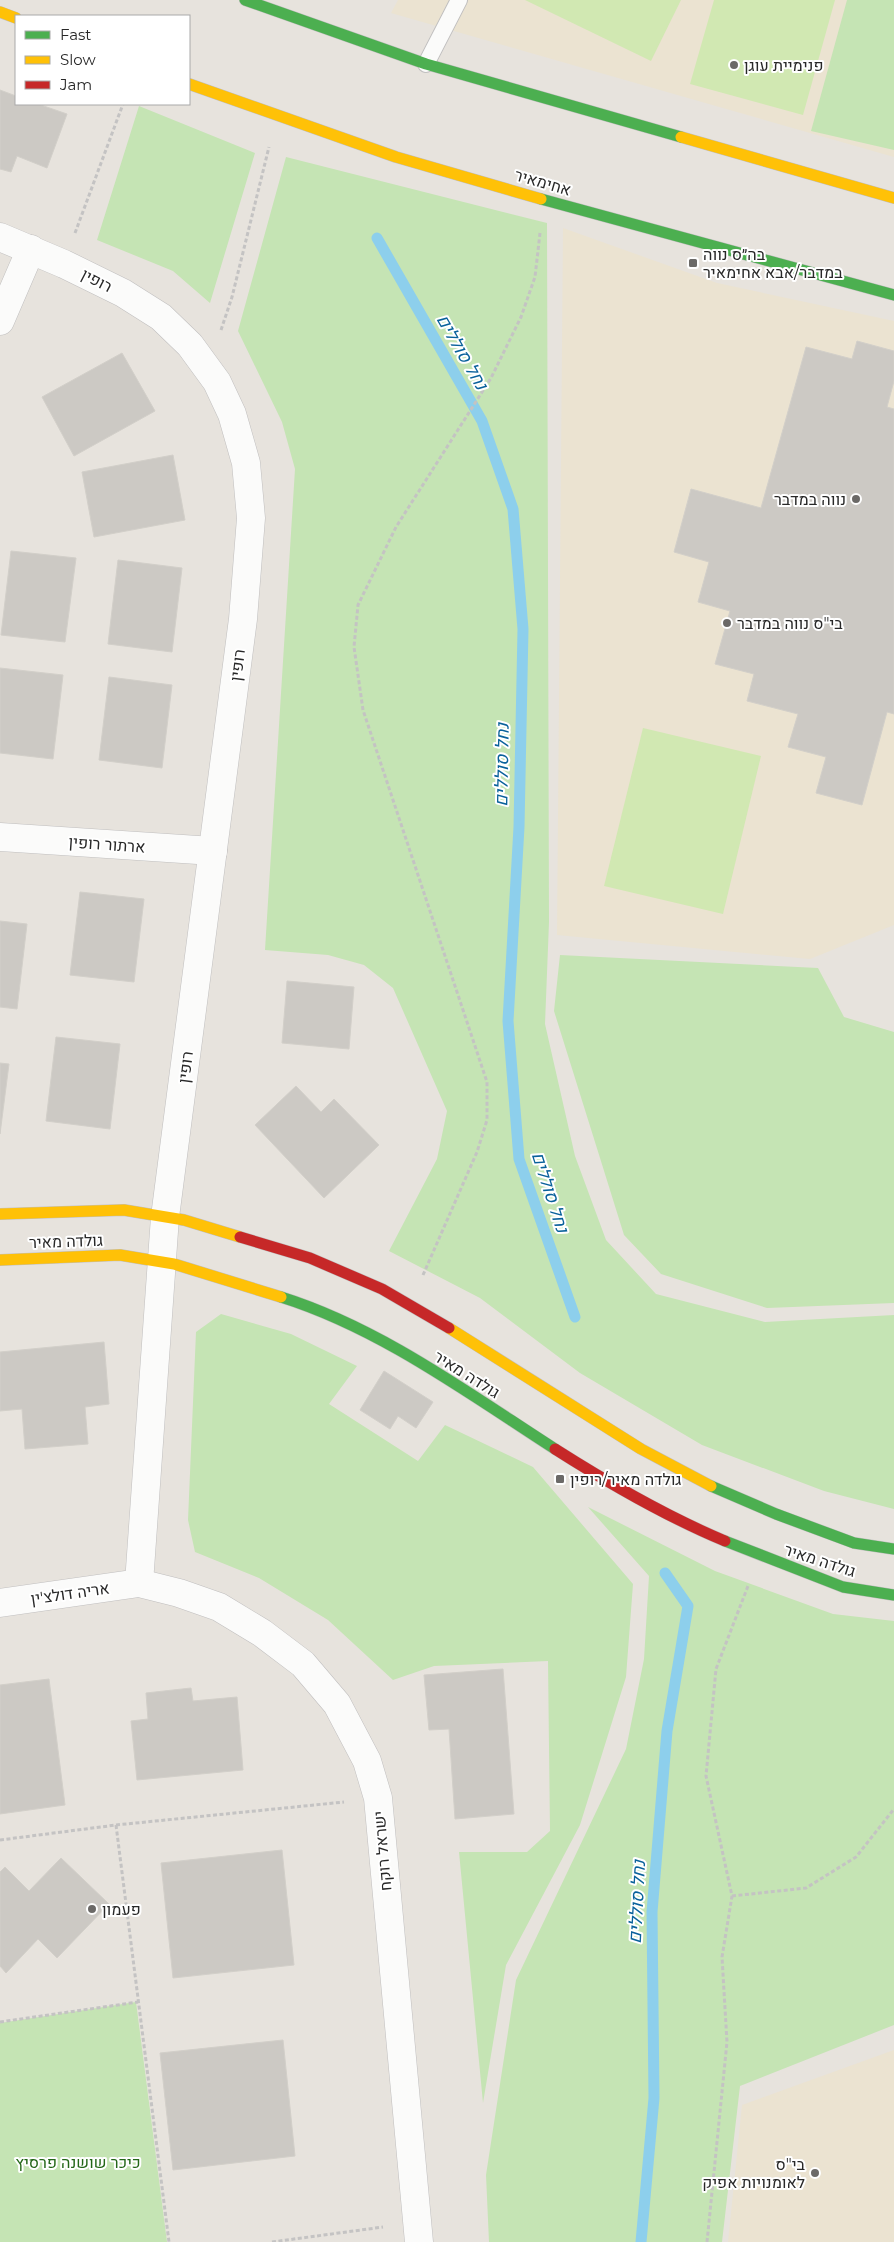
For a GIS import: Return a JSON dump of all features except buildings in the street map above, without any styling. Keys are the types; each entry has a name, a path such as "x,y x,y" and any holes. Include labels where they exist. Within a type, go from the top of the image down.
{"street":[{"path":"245,0 426,64 894,198"},
{"path":"0,12 15,18"},
{"name":"אחימאיר","path":"190,84 396,157 544,200 894,295"},
{"name":"רופין","path":"0,236 64,264 123,293 161,317 190,345 217,382 232,414 246,463 251,518 242,619 160,1262 139,1583"},
{"path":"0,321 31,249"},
{"name":"ארתור רופין","path":"0,837 213,851"},
{"name":"גולדה מאיר","path":"0,1214 124,1210 184,1220 310,1258 382,1289 483,1349 641,1449 704,1483 776,1514 854,1543 894,1549"},
{"name":"גולדה מאיר","path":"0,1260 120,1255 183,1267 294,1301 361,1330 444,1377 618,1488 684,1524 759,1556 843,1587 894,1595"},
{"name":"אריה דולצ'ין","path":"0,1603 139,1583"},
{"name":"ישראל רוקח","path":"139,1583 179,1593 219,1607 262,1633 304,1664 337,1704 367,1761 378,1798 418,2232"}],"lane":[{"path":"426,64 459,0"}],"path":[{"path":"64,264 124,105"},
{"path":"207,368 232,297 277,116"},
{"path":"409,1305 476,1152 487,1120 487,1082 363,710 354,647 358,605 396,527 491,378 521,317 535,277 544,200"},
{"path":"707,2242 727,2042 722,1956 732,1896 706,1776 716,1669 759,1556"},
{"path":"0,1840 116,1825 378,1798"},
{"path":"732,1896 806,1888 856,1857 894,1810"},
{"path":"116,1825 169,2242"},
{"path":"0,2022 138,2002"},
{"path":"272,2242 418,2232"}],"shaded area":[{"name":"פנימיית עוגן","path":"398,0 894,0 894,157 391,13"},
{"name":"בי\"ס נווה במדבר","path":"563,228 717,283 894,321 894,925 810,959 557,935"},
{"name":"בי\"ס לאומנויות אפיק","path":"894,2050 894,2242 728,2242 742,2105"}],"green space":[{"path":"525,0 681,0 651,61"},
{"path":"714,0 835,0 803,115 690,84"},
{"path":"847,0 894,0 894,150 811,131"},
{"path":"139,106 255,153 210,303 173,271 97,240"},
{"path":"286,157 547,223 549,922 545,1024 575,1156 606,1240 656,1294 765,1322 894,1315 894,1509 824,1491 702,1445 580,1373 480,1298 389,1251 437,1159 447,1111 393,988 364,965 328,955 265,950 295,469 282,422 238,331"},
{"path":"643,728 761,756 723,914 604,886"},
{"path":"560,955 818,968 844,1017 894,1032 894,1303 767,1308 661,1274 624,1235 554,1011"},
{"path":"221,1314 291,1334 357,1366 329,1404 418,1461 445,1425 533,1467 633,1584 626,1677 580,1825 506,1965 483,2103 459,1852 527,1852 550,1831 548,1661 434,1666 393,1680 328,1620 259,1578 195,1552 188,1520 196,1332"},
{"path":"588,1507 715,1571 833,1614 894,1621 894,2025 740,2086 722,2242 489,2242 486,2175 516,1980 626,1749 644,1659 649,1576"},
{"name":"כיכר שושנה פרסיץ","path":"136,2002 167,2242 0,2242 0,2023"}],"waterway":[{"name":"נחל סוללים","path":"377,238 482,421 513,509 523,629 519,827 508,1021 519,1159 575,1317"},
{"name":"נחל סוללים","path":"641,2242 654,2098 652,1912 667,1731 688,1606 665,1573"}],"traffic: fast":[{"path":"245,0 426,64 681,137"},
{"path":"541,199 894,295"},
{"path":"281,1297 318,1310 388,1344 456,1384 555,1449"},
{"path":"711,1486 776,1514 854,1543 894,1549"},
{"path":"725,1541 843,1587 894,1595"}],"traffic: slow":[{"path":"0,12 15,18"},
{"path":"190,84 396,157 541,199"},
{"path":"681,137 894,198"},
{"path":"0,1214 124,1210 184,1220 240,1237"},
{"path":"0,1260 120,1255 174,1264 281,1297"},
{"path":"449,1328 641,1449 711,1486"}],"traffic: jam":[{"path":"240,1237 310,1258 382,1289 449,1328"},
{"path":"555,1449 638,1499 725,1541"}],"place":[{"name":"פנימיית עוגן","path":"734,65"},
{"name":"בה״ס נווה במדבר/אבא אחימאיר","path":"693,263"},
{"name":"נווה במדבר","path":"856,499"},
{"name":"בי\"ס נווה במדבר","path":"727,623"},
{"name":"גולדה מאיר/רופין","path":"560,1479"},
{"name":"פעמון","path":"92,1909"},
{"name":"בי\"ס לאומנויות אפיק","path":"815,2173"}]}
